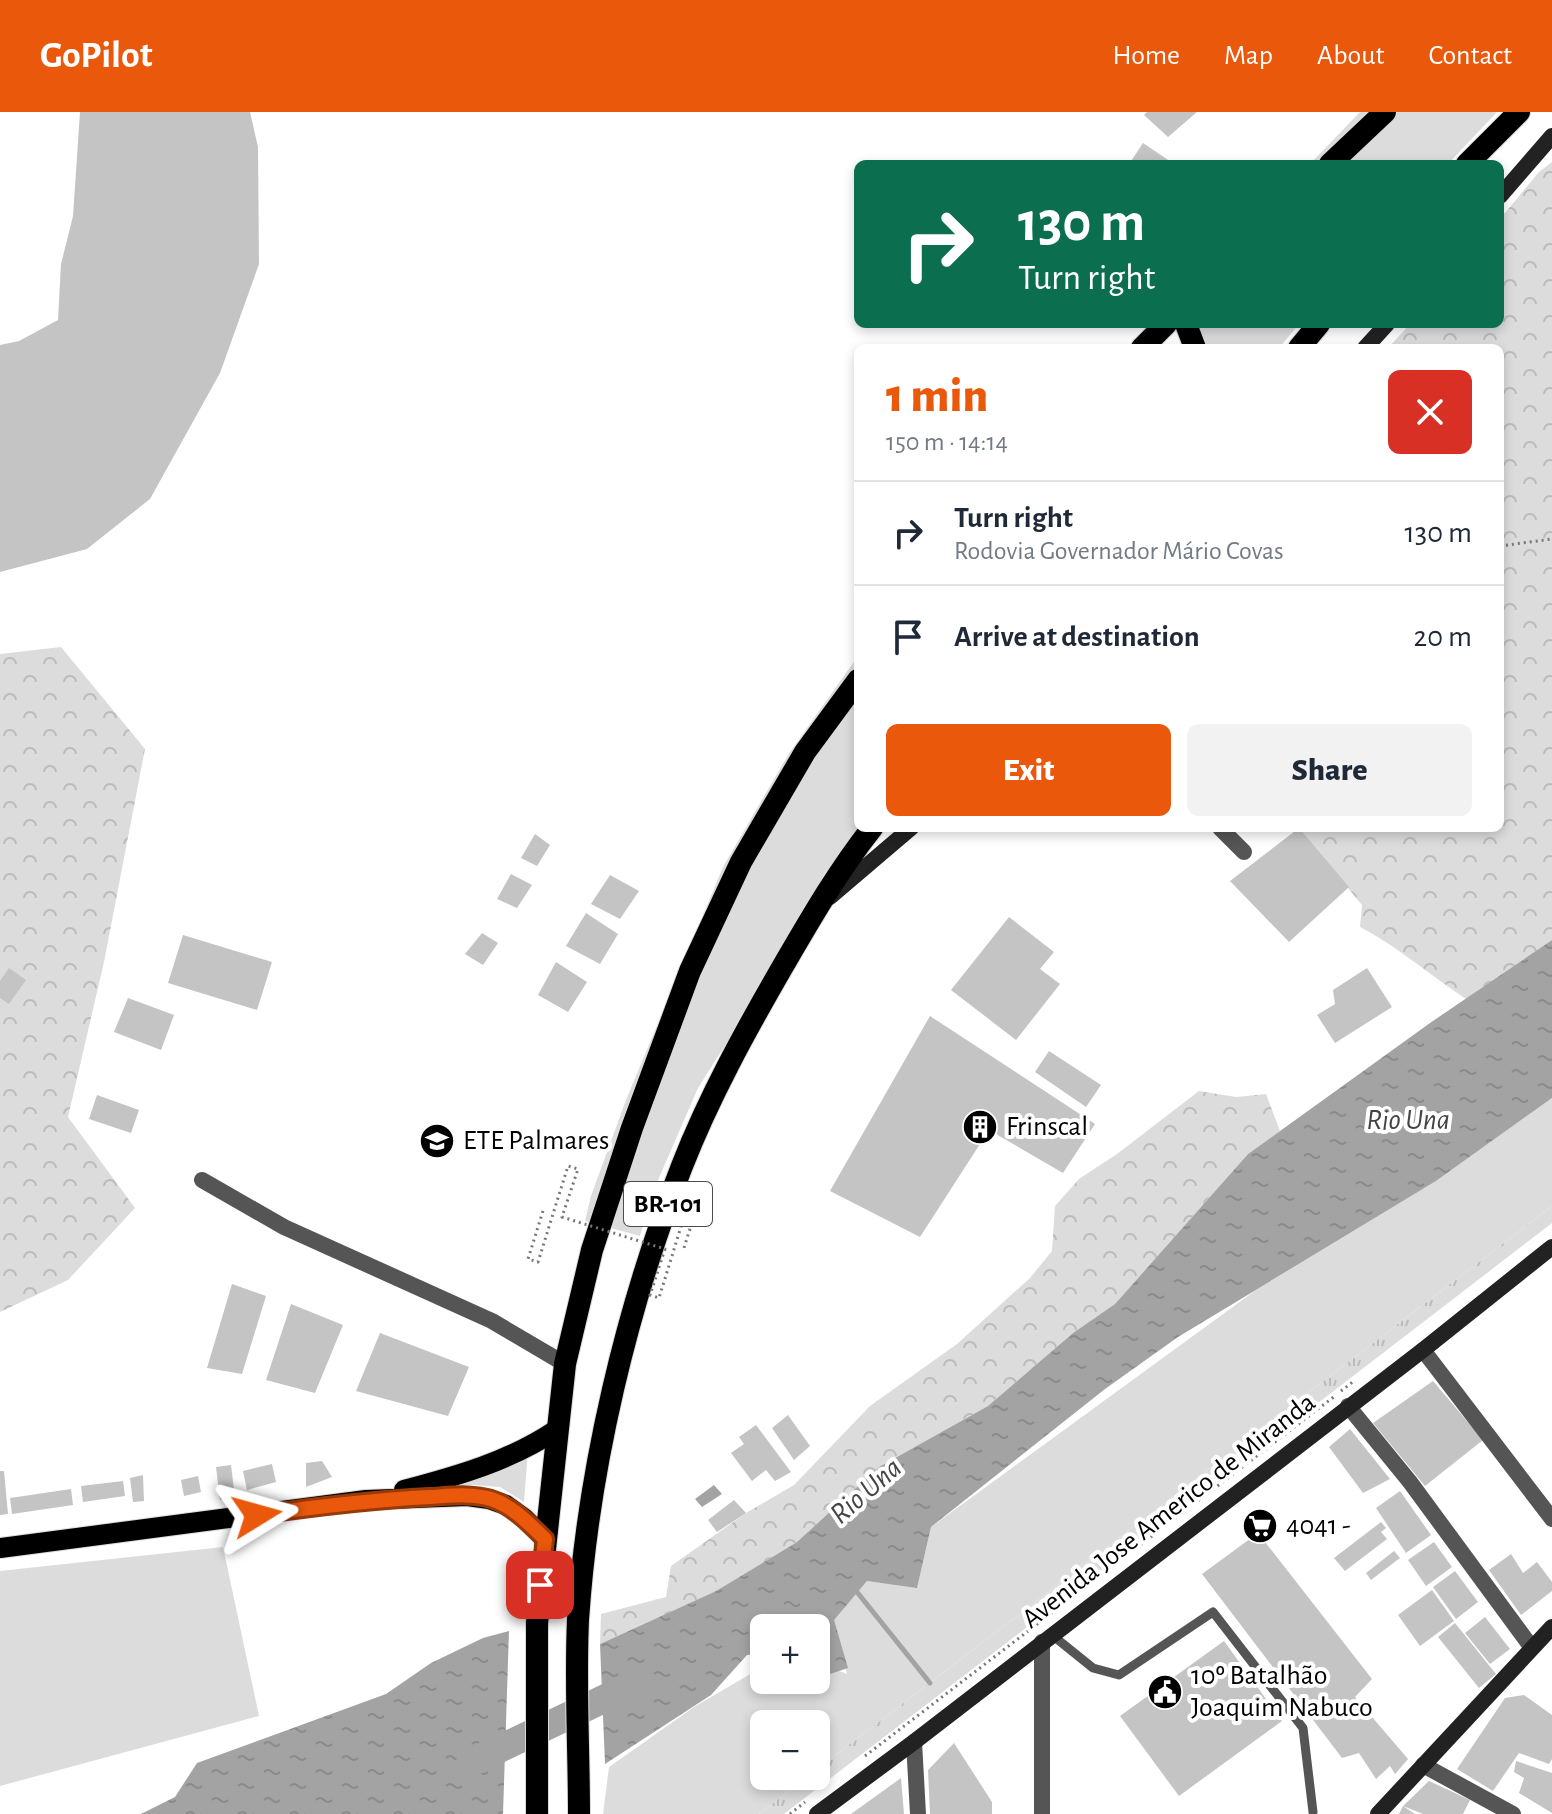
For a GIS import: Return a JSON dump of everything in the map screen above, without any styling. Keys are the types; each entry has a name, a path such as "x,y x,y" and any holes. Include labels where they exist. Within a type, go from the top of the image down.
{"highway":[{"path":"1334,160 1385,112"},
{"path":"1471,160 1519,112"},
{"path":"1146,344 1162,328"},
{"path":"1302,344 1316,328"},
{"name":"BR-101","path":"537,1814 537,1623 545,1539 565,1364 592,1250 632,1128 690,971 741,862 805,752 854,685"},
{"name":"BR-101","path":"579,1814 578,1623 585,1556 611,1402 630,1322 682,1165 707,1108 758,1008 816,909 869,832"}],"main road":[{"path":"1504,191 1552,136"},
{"path":"1369,344 1383,328"},
{"path":"816,909 906,832"},
{"name":"Avenida Jose Americo de Miranda","path":"817,1814 1423,1350 1552,1247"},
{"path":"366,1500 495,1462 533,1446 556,1430"},
{"path":"0,1548 366,1500 467,1496 506,1505 545,1539"},
{"path":"1378,1814 1552,1627"}],"street":[{"path":"1224,832 1244,852"},
{"path":"202,1180 284,1227 492,1321 565,1364"},
{"path":"1423,1350 1552,1519"},
{"path":"1348,1406 1410,1482 1532,1648"},
{"path":"1043,1814 1047,1639"},
{"path":"914,1742 918,1814"},
{"path":"1423,1765 1513,1814"}],"lane":[{"path":"1047,1639 1093,1668 1119,1675 1213,1612 1303,1728 1313,1812"}],"path":[{"path":"1504,545 1552,539"},
{"path":"543,1211 528,1259 538,1262 568,1166 578,1169 562,1217 665,1249 650,1295 659,1298 692,1191 701,1194 683,1251"},
{"path":"865,1757 1362,1375"},
{"path":"790,1814 815,1795"}],"green space":[{"path":"1360,112 1497,112 1452,160 1314,160"},
{"path":"1552,162 1552,940 1466,999 1360,927 1362,905 1301,832 1504,832 1504,344 1392,344 1406,328 1504,328 1504,214 1539,172"},
{"path":"1180,328 1296,328 1282,344 1186,344"},
{"path":"61,647 145,749 104,962 68,1117 135,1208 68,1280 0,1312 0,654"},
{"path":"854,662 854,832 858,832 825,873 755,998 698,1088 652,1194 640,1236 585,1221 626,1100 723,867 788,755"},
{"path":"1199,1091 1236,1097 1266,1094 1280,1131 1248,1154 1115,1304 1073,1333 988,1406 879,1467 797,1542 716,1591 600,1644 601,1614 666,1597 671,1566 746,1513 794,1485 870,1406 957,1344 1030,1278 1052,1251 1055,1206 1079,1179"},
{"path":"1552,1098 1552,1206 830,1759 830,1710 750,1710 750,1790 790,1790 759,1814 603,1814 609,1767 694,1707 750,1674 750,1694 830,1694 830,1667 847,1674 833,1620 867,1581 917,1587 931,1527 1256,1290 1436,1181"},
{"path":"1552,1206 1552,1223 830,1779 830,1759"},
{"path":"528,1451 524,1502 500,1487 445,1486"},
{"path":"223,1547 259,1716 0,1786 0,1571"},
{"path":"790,1790 815,1790 784,1814 759,1814"}],"water":[{"name":"Rio Una","path":"1552,940 1552,1098 1436,1181 1178,1337 1105,1389 931,1527 917,1588 867,1581 834,1620 848,1668 830,1674 830,1614 750,1614 750,1655 711,1695 605,1764 600,1644 716,1591 797,1542 879,1467 988,1406 1073,1333 1115,1304 1248,1154"},
{"path":"714,1485 722,1494 702,1507 695,1499"},
{"path":"509,1631 503,1814 141,1814 175,1797 197,1763 386,1694 431,1663 483,1638"}],"building":[{"path":"80,112 250,112 258,147 259,264 220,373 150,499 87,549 0,572 0,345 19,341 58,320 61,264 73,216"},
{"path":"1147,112 1197,112 1168,137 1144,115"},
{"path":"1143,143 1168,160 1132,160"},
{"path":"1294,832 1302,832 1349,887 1289,942 1230,881"},
{"path":"535,834 550,845 537,866 521,858"},
{"path":"511,874 532,885 517,908 497,899"},
{"path":"610,875 639,891 620,919 591,904"},
{"path":"586,913 618,934 600,964 566,946"},
{"path":"1009,917 1054,952 1040,969 1060,984 1016,1040 951,990"},
{"path":"482,933 498,943 483,965 465,954"},
{"path":"183,935 272,962 257,1010 168,983"},
{"path":"556,962 587,982 568,1012 538,995"},
{"path":"9,968 26,980 9,1004 0,998 0,981"},
{"path":"1367,968 1392,1007 1335,1043 1317,1015 1335,1004 1333,990"},
{"path":"128,998 174,1015 161,1050 114,1032"},
{"name":"Frinscal","path":"930,1016 1095,1124 1063,1173 989,1130 920,1237 830,1191"},
{"path":"1049,1051 1101,1085 1086,1107 1035,1072"},
{"path":"97,1095 139,1110 131,1133 89,1119"},
{"path":"232,1284 266,1296 242,1374 207,1368"},
{"path":"291,1304 343,1325 315,1393 266,1380"},
{"path":"380,1333 469,1367 448,1416 356,1391"},
{"path":"1433,1381 1483,1440 1425,1486 1373,1423"},
{"path":"788,1415 810,1446 794,1460 772,1428"},
{"path":"756,1425 791,1472 775,1481 766,1470 752,1481 731,1453 744,1444 739,1437"},
{"path":"1350,1429 1390,1479 1363,1493 1329,1447"},
{"path":"322,1461 332,1477 306,1487 306,1463"},
{"path":"272,1464 276,1482 247,1490 243,1471"},
{"path":"231,1465 235,1498 220,1500 216,1467"},
{"path":"0,1471 4,1471 8,1514 0,1515"},
{"path":"143,1475 144,1501 133,1502 130,1478"},
{"path":"198,1476 201,1492 184,1496 181,1480"},
{"path":"123,1481 125,1496 83,1502 81,1486"},
{"path":"71,1489 73,1505 12,1514 10,1498"},
{"path":"1400,1491 1431,1535 1406,1553 1376,1508"},
{"path":"734,1500 746,1513 717,1532 708,1520"},
{"path":"1381,1522 1386,1528 1381,1532 1387,1539 1345,1571 1334,1558"},
{"path":"1258,1533 1372,1679 1355,1697 1408,1759 1395,1774 1390,1766 1376,1779 1359,1753 1342,1758 1202,1574"},
{"path":"1434,1542 1452,1567 1426,1586 1408,1560"},
{"path":"1394,1551 1400,1558 1371,1580 1366,1573"},
{"path":"1511,1554 1523,1573 1537,1562 1552,1582 1552,1591 1521,1615 1489,1570"},
{"path":"1455,1571 1478,1602 1456,1619 1433,1587"},
{"path":"1432,1590 1454,1621 1420,1646 1398,1615"},
{"path":"1485,1617 1510,1649 1490,1664 1465,1633"},
{"path":"1455,1623 1496,1674 1479,1688 1438,1637"},
{"path":"1224,1641 1282,1721 1179,1796 1120,1716"},
{"path":"1524,1695 1552,1715 1552,1759 1549,1764 1519,1753 1493,1791 1457,1769 1505,1698"},
{"path":"954,1743 992,1802 992,1814 930,1814 928,1770"},
{"path":"1516,1761 1552,1773 1552,1813 1519,1793 1524,1778 1514,1772"},
{"path":"901,1778 904,1814 851,1814"},
{"path":"1429,1781 1470,1800 1463,1814 1423,1814 1403,1806"},
{"path":"1403,1806 1415,1814 1399,1814"}],"waterway":[{"path":"853,1587 930,1683"},
{"name":"Rio Una","path":"470,1763 635,1684"}],"place":[{"name":"Frinscal","path":"980,1127"},
{"name":"ETE Palmares","path":"437,1141"},
{"name":"4041 -","path":"1260,1526"},
{"name":"10º Batalhão Joaquim Nabuco","path":"1165,1692"}],"route":[{"path":"257,1515 366,1500 467,1496 489,1499 506,1505 545,1539 540,1585"}]}
